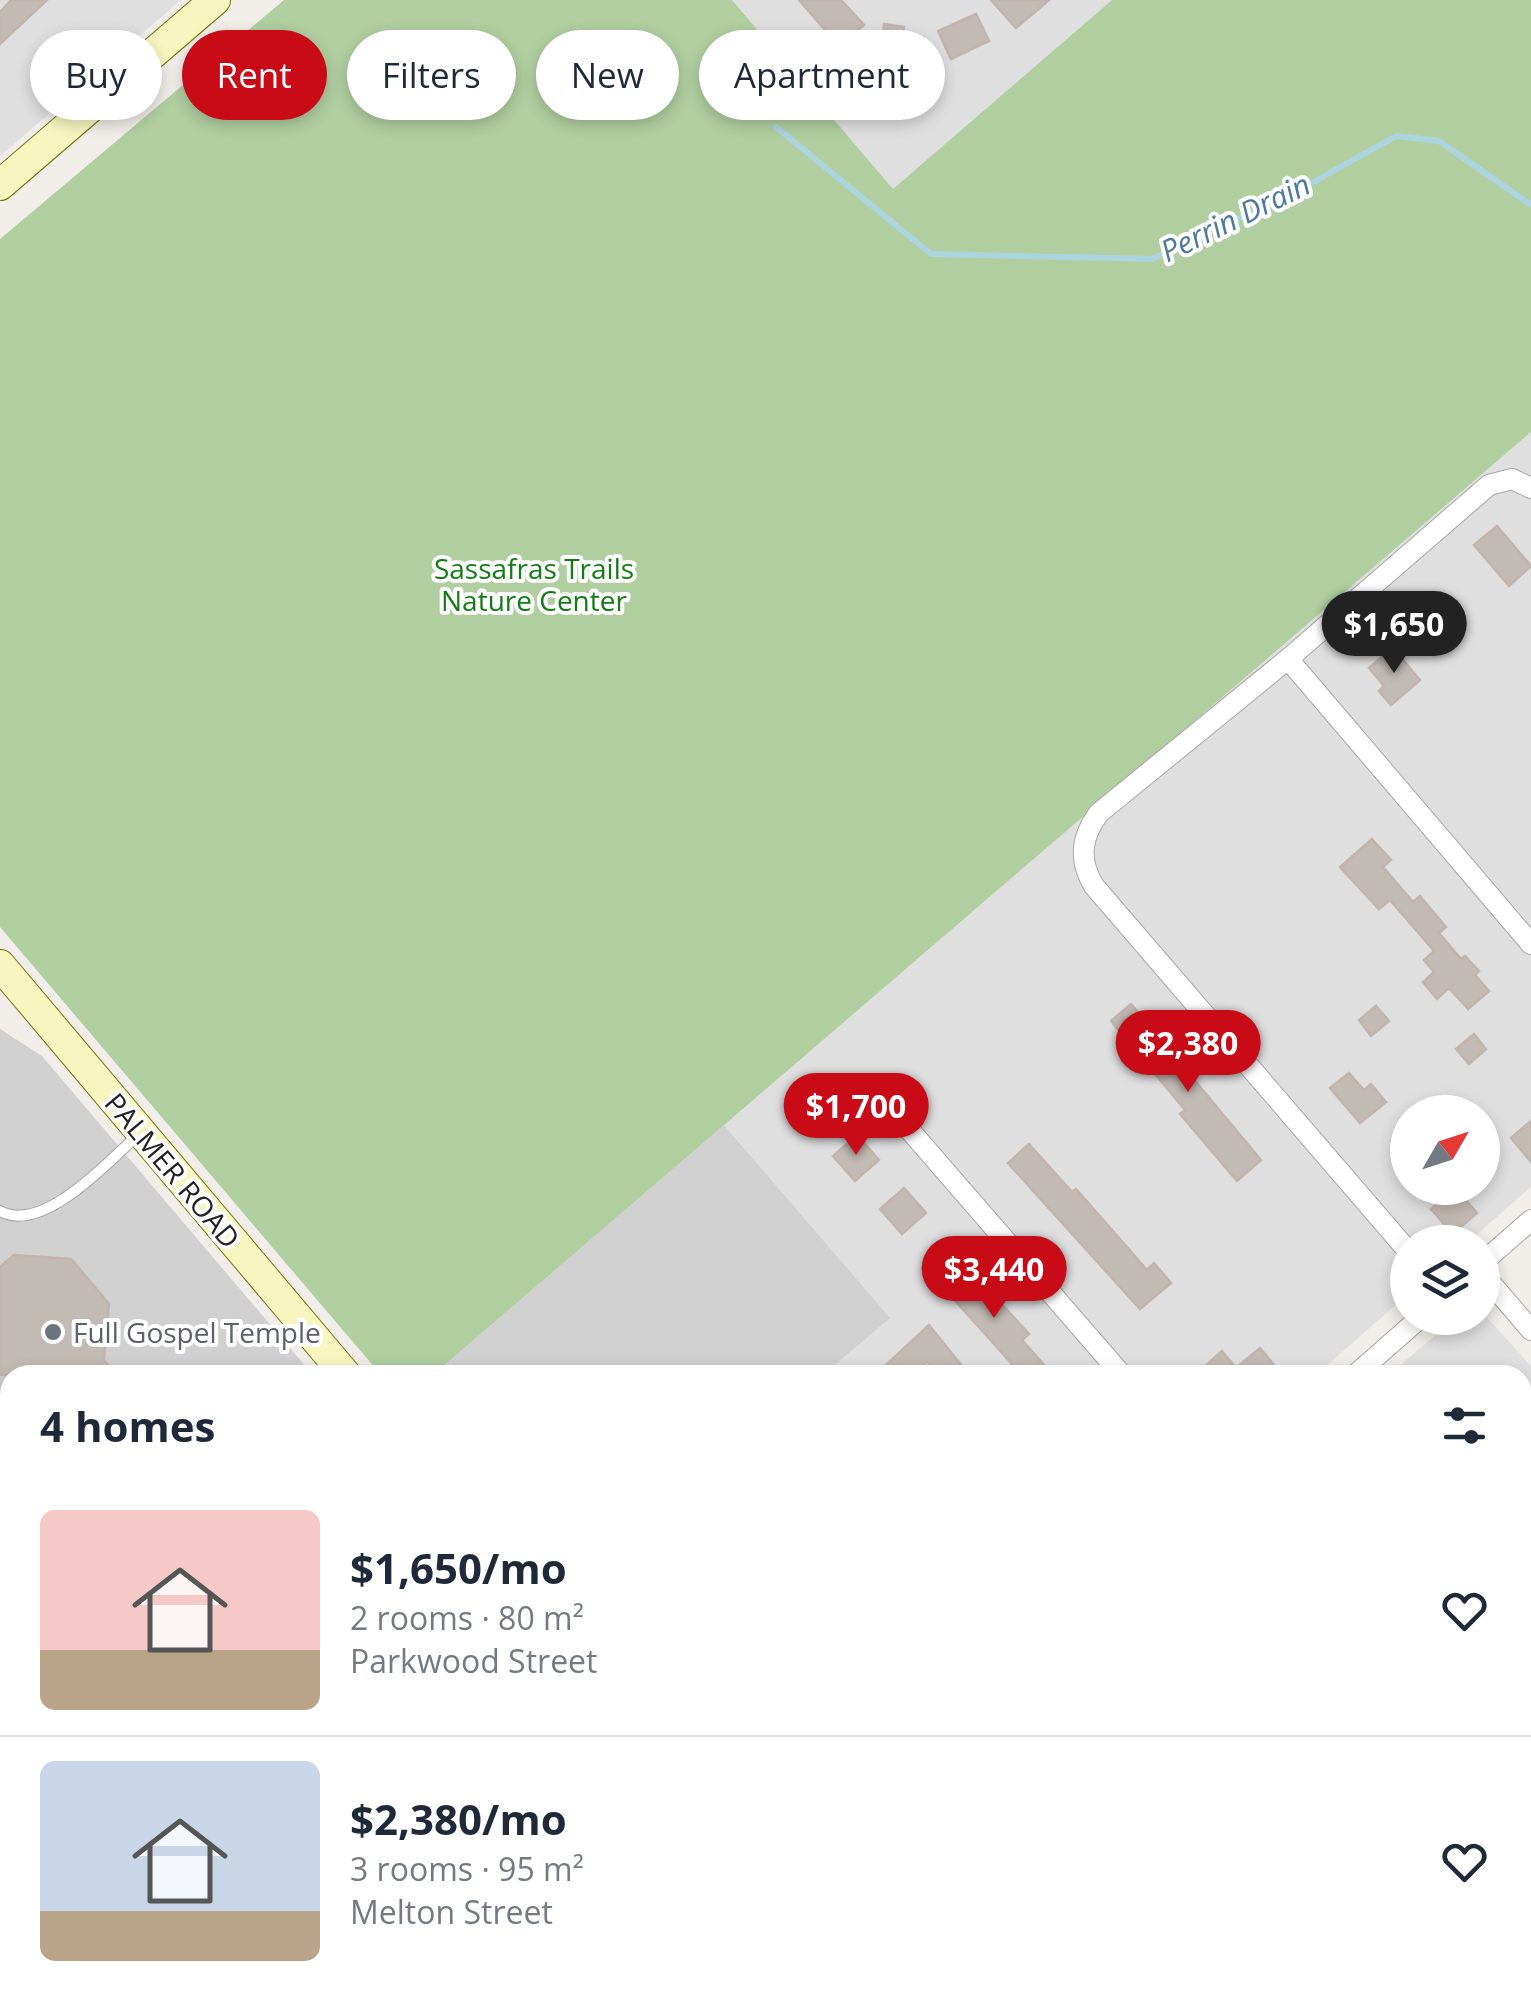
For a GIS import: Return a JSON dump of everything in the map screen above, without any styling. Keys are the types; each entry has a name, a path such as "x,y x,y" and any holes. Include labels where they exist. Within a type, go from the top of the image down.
{"street":[{"path":"0,185 216,0"},
{"path":"1390,1229 1094,886 1083,851 1090,826 1099,814 1288,660 1489,485 1521,484"},
{"path":"1288,660 1531,944"},
{"name":"PALMER ROAD","path":"0,965 338,1365"},
{"path":"881,1097 1113,1365"},
{"path":"1500,1247 1531,1220"},
{"path":"1500,1294 1531,1330"},
{"path":"1366,1365 1400,1335"}],"lane":[{"path":"0,1211 12,1218 28,1216 58,1203 141,1133"}],"shaded area":[{"path":"0,0 181,0 146,30 30,30 30,120 42,120 0,156"},
{"path":"732,0 1112,0 893,189 834,120 945,120 945,30 758,30"},
{"path":"1531,432 1531,1187 1487,1225 1390,1225 1390,1310 1327,1365 835,1365 889,1318 724,1125"},
{"name":"Full Gospel Temple","path":"0,1029 42,1056 305,1365 0,1365"},
{"path":"724,1125 890,1318 835,1365 445,1365"},
{"path":"1500,1332 1530,1365 1401,1365 1435,1335 1500,1335"}],"green space":[{"name":"Sassafras Trails Nature Center","path":"284,0 732,0 758,30 699,30 699,120 834,120 893,189 1112,0 1531,0 1531,432 445,1365 372,1365 0,927 0,239 141,120 162,120 162,103 182,86 182,120 327,120 327,30 248,30"}],"building":[{"path":"11,0 47,0 0,44 0,12"},
{"path":"799,0 841,0 864,25 858,30 825,30"},
{"path":"991,0 1049,0 1016,28"},
{"path":"976,14 989,41 951,59 945,46 945,30 940,30"},
{"path":"884,24 904,27 904,30 884,30"},
{"path":"1497,526 1531,566 1509,586 1474,545"},
{"path":"1393,648 1420,680 1391,705 1379,691 1384,686 1369,668"},
{"path":"1372,839 1391,860 1383,867 1413,902 1420,896 1446,927 1439,933 1461,959 1465,956 1479,971 1475,975 1489,991 1468,1009 1449,988 1437,999 1423,982 1434,972 1424,960 1434,951 1390,900 1379,909 1340,867"},
{"path":"1131,1004 1261,1160 1237,1181 1180,1114 1185,1110 1111,1021"},
{"path":"1376,1006 1389,1021 1371,1036 1359,1020"},
{"path":"1474,1034 1486,1049 1469,1064 1456,1049"},
{"path":"1349,1073 1364,1090 1371,1084 1386,1102 1360,1123 1330,1088"},
{"path":"1531,1121 1531,1162 1511,1138"},
{"path":"857,1135 879,1160 855,1181 833,1156"},
{"path":"1029,1144 1072,1192 1076,1189 1147,1270 1154,1263 1171,1283 1140,1309 1008,1163"},
{"path":"904,1188 926,1213 902,1234 880,1209"},
{"path":"1436,1205 1470,1205 1477,1213 1463,1225 1445,1225 1431,1209"},
{"name":"Full Gospel Temple","path":"14,1255 71,1259 109,1304 104,1360 108,1365 0,1365 0,1267"},
{"path":"966,1265 1029,1334 1022,1340 1044,1365 1013,1365 942,1286"},
{"path":"929,1325 961,1365 927,1362 886,1365"},
{"path":"1260,1348 1274,1365 1240,1365"},
{"path":"1222,1351 1234,1365 1206,1365"}],"waterway":[{"name":"Perrin Drain","path":"776,127 931,254 1152,259 1301,189 1396,136 1439,141 1531,205"}],"place":[{"name":"Full Gospel Temple","path":"53,1332"}]}
